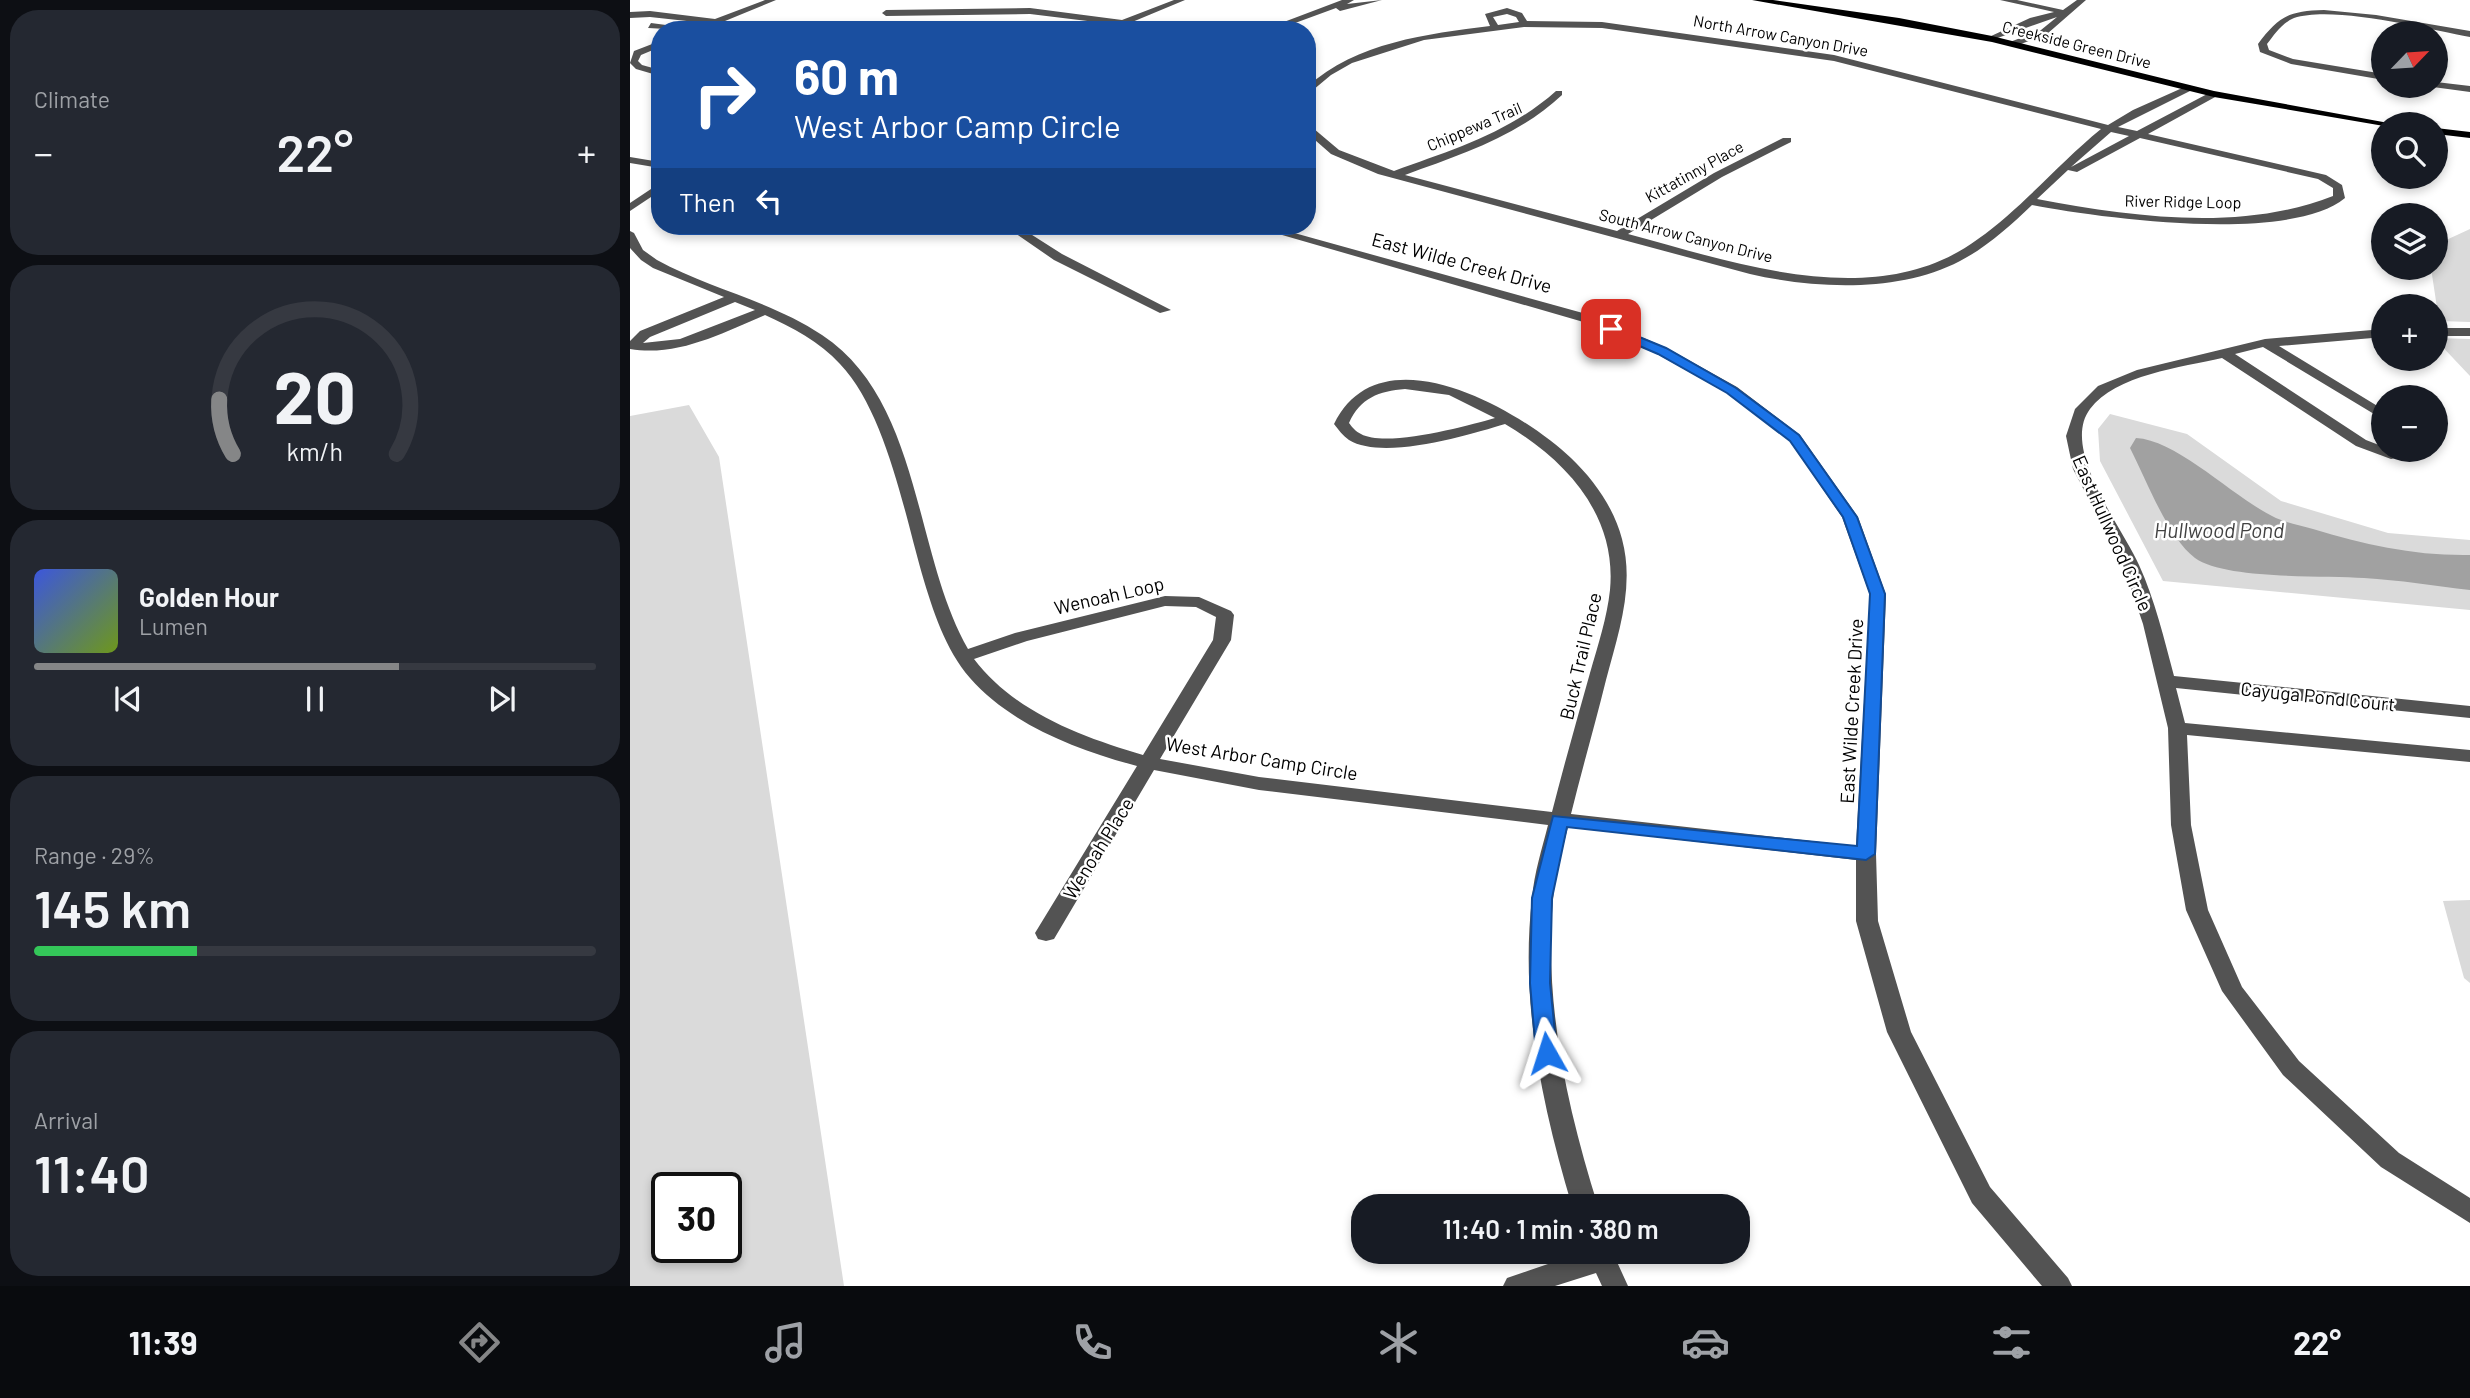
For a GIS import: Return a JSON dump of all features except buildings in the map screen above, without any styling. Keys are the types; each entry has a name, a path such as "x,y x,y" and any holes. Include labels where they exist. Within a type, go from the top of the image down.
{"main road":[{"name":"Creekside Green Drive","path":"1756,0 1899,21 1992,39 2214,94 2371,121"},
{"path":"2448,132 2470,135"}],"street":[{"path":"720,21 772,0"},
{"path":"979,9 987,0"},
{"path":"1128,21 1181,0"},
{"path":"1294,21 1350,0"},
{"path":"1323,11 1378,0"},
{"path":"2004,0 2066,12"},
{"path":"2063,0 2080,1"},
{"path":"2013,44 2043,32 2080,1"},
{"path":"886,13 979,9 1064,14 1110,21"},
{"path":"1992,39 2033,20 2066,12"},
{"path":"630,15 650,14 710,21"},
{"path":"2371,21 2317,14 2288,17 2262,48 2273,56 2371,75"},
{"path":"630,23 651,26"},
{"name":"North Arrow Canyon Drive","path":"1316,82 1349,61 1423,37 1524,24 1642,29 1788,49 1886,70 2109,128"},
{"path":"2448,31 2470,34"},
{"path":"651,48 637,53 633,61 639,67 651,70"},
{"path":"2448,86 2470,89"},
{"name":"South Arrow Canyon Drive","path":"1316,135 1331,150 1357,164 1754,271 1813,280 1870,281 1920,272 1955,260 1981,243 2109,128 2189,88"},
{"name":"Chippewa Trail","path":"1394,175 1516,128 1538,115 1559,93"},
{"name":"South Arrow Canyon Drive","path":"2049,184 2214,94"},
{"name":"River Ridge Loop","path":"2028,201 2115,216 2215,220 2294,213 2324,206 2339,198 2338,187 2322,177 2109,128"},
{"name":"Kittatinny Place","path":"1619,234 1707,181 1787,140"},
{"path":"630,160 651,164"},
{"path":"630,208 651,193"},
{"name":"West Arbor Camp Circle","path":"630,235 633,245 649,261 766,310 806,330 835,352 874,399 885,426 947,626 963,657 990,688 1037,722 1095,746 1208,775 1560,820 1866,854"},
{"path":"1025,235 1058,257 1165,310"},
{"name":"East Wilde Creek Drive","path":"1289,235 1585,318 1662,351 1732,390 1795,438 1850,517 1878,594 1866,854 1867,921 1899,1032 1981,1195 2059,1286"},
{"path":"736,297 645,334 632,346 650,350 679,344 766,310"},
{"path":"2448,332 2470,332"},
{"path":"2222,352 2265,343 2371,334"},
{"path":"2265,343 2371,408"},
{"path":"2222,352 2361,443 2371,447"},
{"name":"East Hullwood Circle","path":"2222,352 2142,373 2103,389 2082,409 2073,436 2081,469 2131,565 2152,624 2177,728 2181,825 2197,910 2233,991 2291,1068 2390,1160 2470,1212"},
{"name":"Buck Trail Place","path":"1507,419 1475,429 1390,442 1358,438 1341,424 1345,409 1377,389 1401,382 1431,384 1465,395 1539,437 1569,462 1593,494 1610,526 1618,561 1617,608 1560,820 1542,898 1540,983 1549,1076 1582,1194"},
{"name":"Wenoah Loop","path":"963,657 1021,637 1165,601 1199,602 1225,615 1222,640 1151,762"},
{"name":"Cayuga Pond Court","path":"2165,681 2470,712"},
{"path":"2177,728 2470,756"},
{"name":"Wenoah Place","path":"1046,933 1151,762"},
{"path":"1516,1286 1576,1264"},
{"path":"1605,1264 1615,1286"}],"shaded area":[{"path":"2470,229 2470,322 2448,321 2448,294 2435,294 2433,280 2448,280 2448,239"},
{"path":"2448,338 2470,339 2470,376 2448,353"},
{"path":"689,405 719,457 844,1286 630,1286 630,416"},
{"path":"2110,414 2187,434 2281,501 2388,533 2470,540 2470,610 2163,581 2100,461 2098,429"},
{"path":"2470,900 2470,983 2464,978 2443,901"}],"water":[{"name":"Hullwood Pond","path":"2136,438 2152,441 2187,458 2256,507 2282,520 2391,548 2430,554 2470,555 2470,590 2377,579 2251,573 2209,565 2185,549 2167,523 2130,448"}],"route":[{"path":"1547,1053 1540,983 1542,898 1560,820 1866,854 1878,594 1850,517 1795,438 1732,390 1662,351 1611,329"}]}
